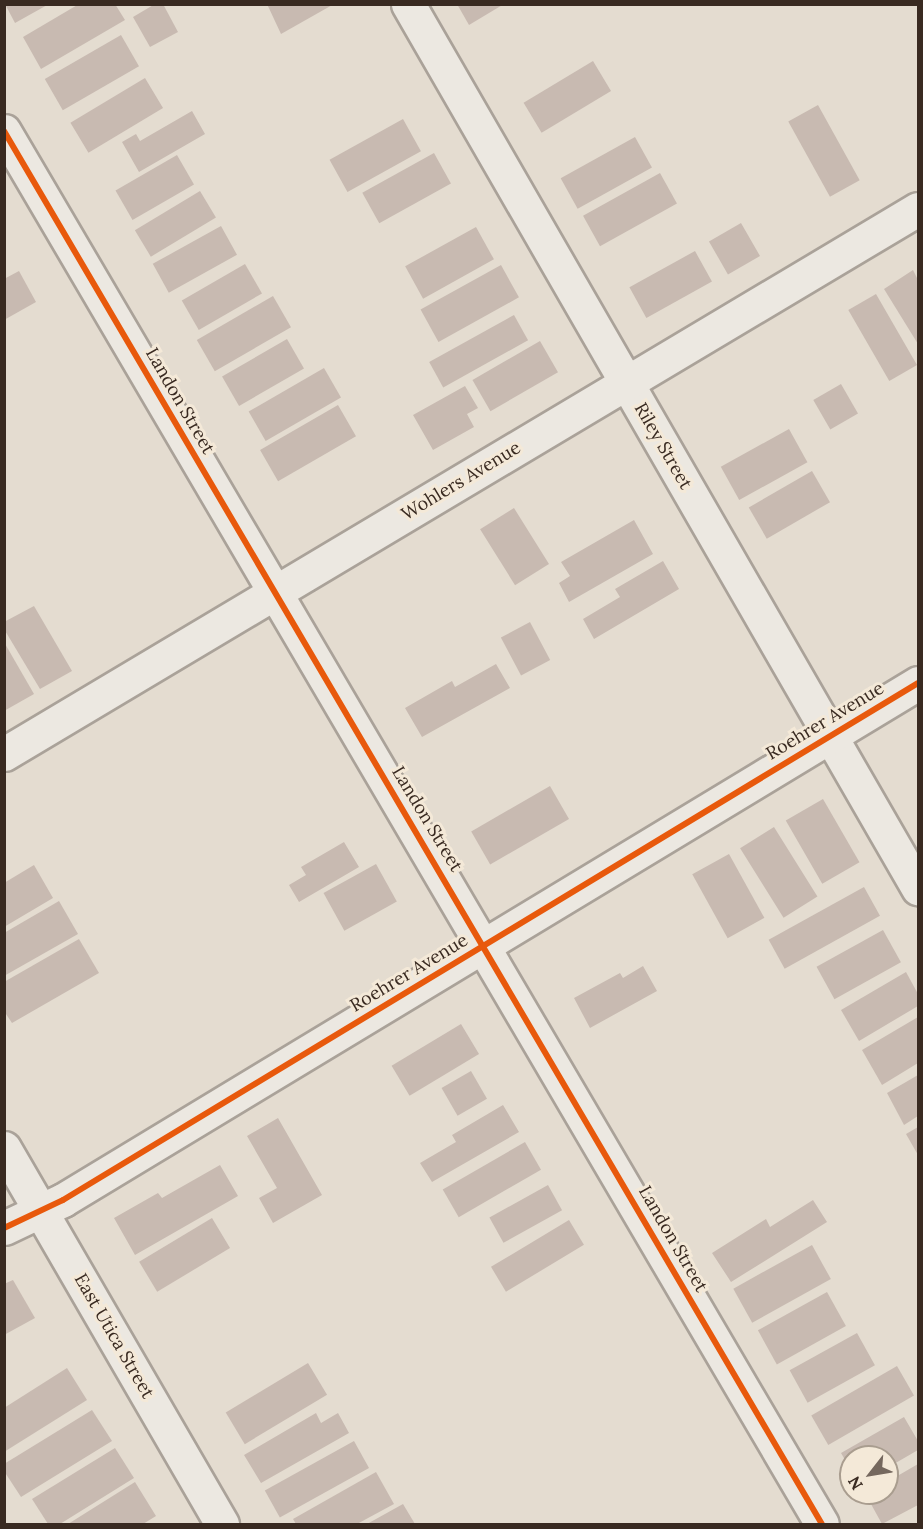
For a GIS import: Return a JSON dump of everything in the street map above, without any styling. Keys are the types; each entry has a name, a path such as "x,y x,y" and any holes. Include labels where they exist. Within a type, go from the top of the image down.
{"street":[{"name":"Riley Street","path":"408,4 918,888"},
{"name":"Landon Street","path":"4,130 484,944 822,1524"},
{"name":"Wohlers Avenue","path":"4,754 918,209"},
{"name":"Roehrer Avenue","path":"4,1228 41,1210 918,683"},
{"name":"East Utica Street","path":"4,1148 222,1524"}],"building":[{"path":"5,4 49,4 15,23"},
{"path":"79,4 115,4 125,20 41,69 23,37"},
{"path":"155,4 163,4 178,32 150,47 133,17"},
{"path":"267,4 334,4 281,34"},
{"path":"457,4 504,4 469,25"},
{"path":"121,35 139,66 63,110 45,79"},
{"path":"593,61 611,91 542,133 524,103"},
{"path":"145,78 163,108 88,153 70,123"},
{"path":"818,105 860,180 830,197 788,121"},
{"path":"192,111 205,134 139,172 122,142 136,134 140,141"},
{"path":"403,119 421,151 347,192 330,160"},
{"path":"635,137 652,168 578,209 561,178"},
{"path":"434,153 451,184 379,223 362,193"},
{"path":"177,155 194,184 133,220 116,191"},
{"path":"660,173 677,204 600,246 583,216"},
{"path":"200,191 216,218 151,257 135,230"},
{"path":"741,223 760,256 728,274 709,242"},
{"path":"221,226 237,255 169,293 153,264"},
{"path":"476,227 494,259 423,299 405,266"},
{"path":"695,251 712,282 646,318 629,287"},
{"path":"245,264 262,293 199,330 182,300"},
{"path":"501,265 519,297 438,342 421,310"},
{"path":"913,270 918,280 918,344 884,289"},
{"path":"19,271 36,302 4,320 4,279"},
{"path":"876,294 917,365 889,381 848,310"},
{"path":"273,296 291,327 215,371 197,340"},
{"path":"514,315 528,340 443,387 429,362"},
{"path":"287,339 304,368 239,406 222,376"},
{"path":"540,341 558,372 490,411 472,380"},
{"path":"324,368 341,397 266,441 249,412"},
{"path":"841,384 858,413 830,429 813,400"},
{"path":"465,386 478,408 467,414 474,427 433,450 413,415"},
{"path":"338,405 356,436 278,481 260,450"},
{"path":"789,429 807,462 739,500 721,467"},
{"path":"812,471 830,502 767,539 749,508"},
{"path":"514,508 549,564 515,585 480,529"},
{"path":"634,520 653,554 569,602 559,583 570,576 561,562"},
{"path":"663,561 679,589 594,639 583,619 620,597 615,589"},
{"path":"34,606 72,671 40,689 4,629 4,622"},
{"path":"530,622 550,660 521,675 501,637"},
{"path":"4,642 34,694 4,711"},
{"path":"496,664 510,688 422,737 405,708 452,681 455,687"},
{"path":"550,786 569,819 490,864 471,832"},
{"path":"823,799 859,862 822,884 786,821"},
{"path":"774,827 817,897 784,918 740,848"},
{"path":"344,842 359,867 299,902 289,885 306,875 301,867"},
{"path":"729,854 764,918 728,938 692,874"},
{"path":"376,864 397,902 344,931 324,893"},
{"path":"34,865 53,898 4,927 4,883"},
{"path":"864,887 880,916 785,969 769,940"},
{"path":"59,901 78,934 4,976 4,933"},
{"path":"883,930 901,962 834,999 817,967"},
{"path":"79,939 99,973 12,1023 4,1011 4,982"},
{"path":"643,966 657,991 590,1028 574,998 620,973 623,978"},
{"path":"906,972 918,994 918,1006 859,1041 841,1010"},
{"path":"918,1017 918,1063 882,1085 862,1050"},
{"path":"461,1024 479,1054 410,1096 392,1066"},
{"path":"471,1071 487,1099 458,1116 442,1088"},
{"path":"918,1075 918,1116 904,1125 887,1093"},
{"path":"503,1105 519,1132 432,1182 420,1163 456,1142 452,1135"},
{"path":"278,1118 322,1195 273,1223 259,1198 277,1188 247,1136"},
{"path":"918,1127 918,1155 906,1134"},
{"path":"525,1142 541,1170 459,1217 443,1190"},
{"path":"220,1165 238,1196 135,1255 114,1218 158,1193 162,1198"},
{"path":"548,1185 562,1210 503,1243 489,1217"},
{"path":"813,1200 827,1222 731,1282 712,1253 766,1219 770,1227"},
{"path":"212,1218 230,1248 157,1292 139,1262"},
{"path":"569,1220 584,1245 506,1292 491,1267"},
{"path":"812,1245 831,1279 752,1323 733,1289"},
{"path":"13,1280 35,1318 4,1335 4,1284"},
{"path":"827,1292 846,1326 777,1364 758,1330"},
{"path":"857,1333 875,1365 808,1403 790,1370"},
{"path":"308,1363 327,1395 245,1444 226,1412"},
{"path":"897,1366 914,1395 828,1445 811,1416"},
{"path":"67,1368 87,1400 4,1452 4,1408"},
{"path":"92,1410 112,1441 21,1497 4,1471 4,1464"},
{"path":"316,1413 321,1423 338,1413 349,1433 261,1483 244,1455"},
{"path":"904,1417 918,1441 918,1450 899,1461 899,1445 855,1445"},
{"path":"354,1441 369,1468 280,1518 265,1490"},
{"path":"115,1448 134,1478 60,1524 48,1524 32,1499"},
{"path":"918,1464 918,1505 882,1524 872,1505 899,1505 899,1475"},
{"path":"376,1472 394,1504 357,1524 296,1524 293,1519"},
{"path":"135,1482 156,1516 143,1524 68,1524"},
{"path":"403,1504 415,1524 367,1524"}],"cycle path":[{"path":"4,131 822,1524"},
{"path":"4,1228 63,1200 918,683"}]}
